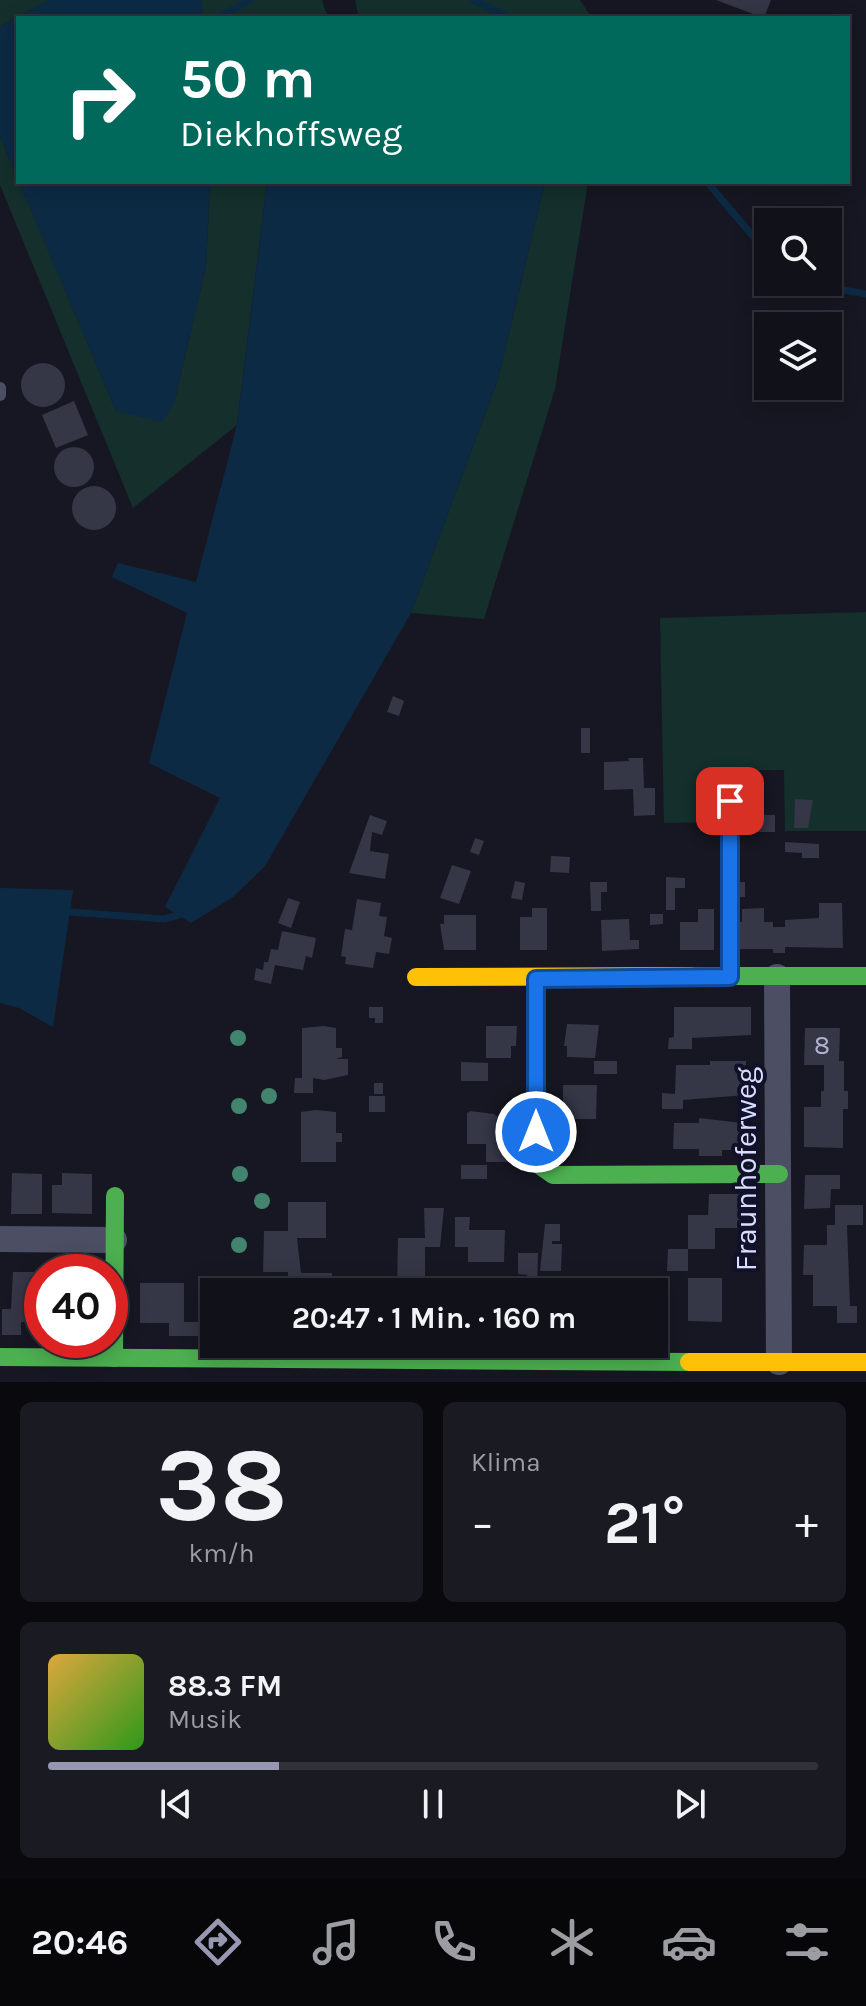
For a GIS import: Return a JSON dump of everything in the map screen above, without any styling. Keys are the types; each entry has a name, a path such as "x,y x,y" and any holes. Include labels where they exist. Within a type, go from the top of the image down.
{"street":[{"path":"416,977 866,976"},
{"name":"Fraunhoferweg","path":"777,977 779,1362"},
{"path":"536,979 536,1163 553,1175 779,1174"},
{"path":"114,1254 115,1196"},
{"path":"0,1239 114,1240"},
{"path":"0,1357 24,1357"},
{"path":"114,1358 228,1366 336,1367 866,1362"}],"lane":[{"path":"0,388 0,395"},
{"path":"730,801 730,977"}],"green space":[{"path":"0,0 49,0 16,16 0,27"},
{"path":"201,0 322,0 327,16 203,16"},
{"path":"355,0 580,0 591,16 359,16"},
{"path":"0,136 16,174 16,184 20,184 116,411 174,403 206,266 210,184 267,184 237,425 133,508 0,185"},
{"path":"545,184 588,184 555,389 484,619 411,613 498,379"},
{"path":"866,612 866,831 785,831 784,770 724,770 723,822 664,823 660,618"}],"water":[{"path":"49,0 201,0 203,16 20,16"},
{"path":"16,18 16,174 0,136 0,27"},
{"path":"20,184 210,184 206,266 174,403 162,422 116,411"},
{"path":"267,184 545,184 498,379 411,613 265,866 233,897 191,923 165,907 220,798 149,763 187,613 112,577 118,563 196,582 237,425"},
{"path":"0,888 73,890 53,1027 19,1008 0,1003"}],"building":[{"path":"716,0 771,0 765,16"},
{"path":"43,363 59,369 65,385 59,401 43,407 27,401 21,385 27,369"},
{"path":"74,401 88,435 56,448 42,415"},
{"path":"74,447 88,453 94,467 88,481 74,487 60,481 54,467 60,453"},
{"path":"94,486 110,492 116,508 110,524 94,530 78,524 72,508 78,492"},
{"path":"393,696 404,701 399,716 387,712"},
{"path":"581,728 590,728 590,753 581,753"},
{"path":"628,758 643,758 644,788 655,788 655,815 634,816 633,789 604,790 604,762 629,761"},
{"path":"795,799 813,800 808,828 794,828"},
{"path":"370,815 387,821 382,835 372,832 370,851 389,854 385,879 349,873"},
{"path":"757,815 775,815 775,832 757,832"},
{"path":"475,838 484,841 479,855 470,852"},
{"path":"785,842 819,844 819,858 802,858 802,853 785,852"},
{"path":"551,856 570,857 569,873 550,872"},
{"path":"452,865 471,871 459,904 440,898"},
{"path":"666,877 685,878 685,888 675,888 675,910 666,910"},
{"path":"515,881 525,883 522,900 511,898"},
{"path":"590,882 607,882 607,892 601,892 601,911 591,911"},
{"path":"735,882 745,882 745,897 735,897"},
{"path":"288,898 300,902 291,928 278,923"},
{"path":"357,899 381,903 379,916 387,917 384,936 392,938 389,954 376,952 373,968 345,964 346,957 341,956 345,929 352,930"},
{"path":"819,903 842,903 843,948 785,947 785,953 773,953 773,949 736,949 736,922 742,922 742,909 764,908 764,922 773,922 773,927 785,927 785,920 819,918"},
{"path":"532,908 547,908 547,950 520,950 520,917 532,917"},
{"path":"698,909 714,909 714,950 680,950 680,922 698,922"},
{"path":"650,914 663,914 663,924 650,925"},
{"path":"444,915 476,915 476,950 444,950 440,924 444,924"},
{"path":"629,919 630,940 639,940 639,949 602,951 601,920"},
{"path":"282,931 316,938 312,958 306,956 303,970 275,965 271,984 254,980 256,968 263,970 271,949 278,950"},
{"path":"369,1007 383,1007 383,1023 375,1023 375,1018 369,1018"},
{"path":"674,1007 751,1007 751,1035 692,1038 692,1049 668,1049 669,1038 674,1037"},
{"path":"567,1024 599,1025 595,1058 567,1057 567,1046 564,1046"},
{"path":"486,1026 517,1026 516,1046 511,1046 511,1058 486,1058"},
{"path":"302,1028 336,1028 336,1048 342,1048 342,1057 336,1059 348,1059 348,1075 324,1080 313,1078 313,1093 294,1093 295,1078 302,1078"},
{"path":"805,1028 840,1028 839,1061 844,1061 844,1091 848,1091 848,1109 843,1109 843,1148 804,1147 804,1107 821,1107 821,1091 824,1091 824,1065 804,1065"},
{"path":"594,1061 617,1061 617,1074 594,1074"},
{"path":"710,1061 746,1061 746,1095 683,1100 683,1109 662,1109 662,1093 675,1094 676,1065 710,1065"},
{"path":"461,1062 488,1063 488,1081 461,1081"},
{"path":"374,1083 383,1083 383,1094 374,1094"},
{"path":"563,1085 597,1085 596,1119 563,1119"},
{"path":"369,1096 385,1096 385,1112 369,1112"},
{"path":"301,1112 336,1112 336,1133 342,1133 342,1142 336,1142 336,1162 301,1162"},
{"path":"467,1113 494,1114 500,1119 500,1126 516,1126 516,1144 525,1144 525,1162 486,1162 486,1144 467,1144"},
{"path":"699,1118 751,1124 751,1150 722,1150 722,1156 699,1156 699,1149 673,1149 674,1123 699,1123"},
{"path":"546,1127 566,1127 565,1153 546,1153"},
{"path":"461,1165 487,1165 487,1179 461,1179"},
{"path":"12,1173 42,1174 42,1214 11,1214"},
{"path":"62,1173 92,1174 92,1214 52,1213 52,1185 62,1185"},
{"path":"805,1175 840,1175 840,1189 831,1189 830,1208 804,1209"},
{"path":"709,1194 750,1194 750,1228 715,1228 715,1249 688,1249 688,1215 708,1215"},
{"path":"288,1202 326,1202 326,1238 297,1238 301,1273 332,1273 332,1278 288,1278 288,1272 263,1272 264,1231 288,1231"},
{"path":"835,1205 863,1205 863,1225 847,1225 850,1306 857,1306 857,1323 837,1323 837,1306 813,1306 813,1275 803,1275 804,1245 827,1245 827,1225 835,1225"},
{"path":"424,1208 444,1208 440,1247 425,1247 425,1278 397,1278 398,1238 425,1238"},
{"path":"455,1217 470,1217 469,1230 505,1230 504,1262 468,1262 468,1247 455,1247"},
{"path":"545,1224 560,1224 560,1241 552,1241 552,1244 562,1244 561,1271 540,1271"},
{"path":"668,1249 688,1249 688,1271 667,1271"},
{"path":"518,1253 538,1253 537,1278 518,1274"},
{"path":"13,1272 24,1272 21,1335 2,1335 2,1309 11,1309"},
{"path":"560,1276 612,1277 612,1278"},
{"path":"688,1278 722,1278 722,1322 688,1321"},
{"path":"140,1283 184,1283 184,1322 199,1322 199,1336 169,1336 169,1323 140,1323"}],"waterway":[{"path":"222,16 250,0"},
{"path":"474,0 506,16"},
{"path":"709,184 754,237"},
{"path":"842,290 866,294"},
{"path":"70,912 164,919 179,915"}],"traffic: fast":[{"path":"691,976 866,976"},
{"path":"536,979 536,1163 553,1175 779,1174"},
{"path":"115,1196 115,1254"},
{"path":"0,1357 689,1362"}],"traffic: slow":[{"path":"416,977 691,976"},
{"path":"689,1362 866,1362"}],"route":[{"path":"536,1132 536,979 730,977 730,801"}]}
